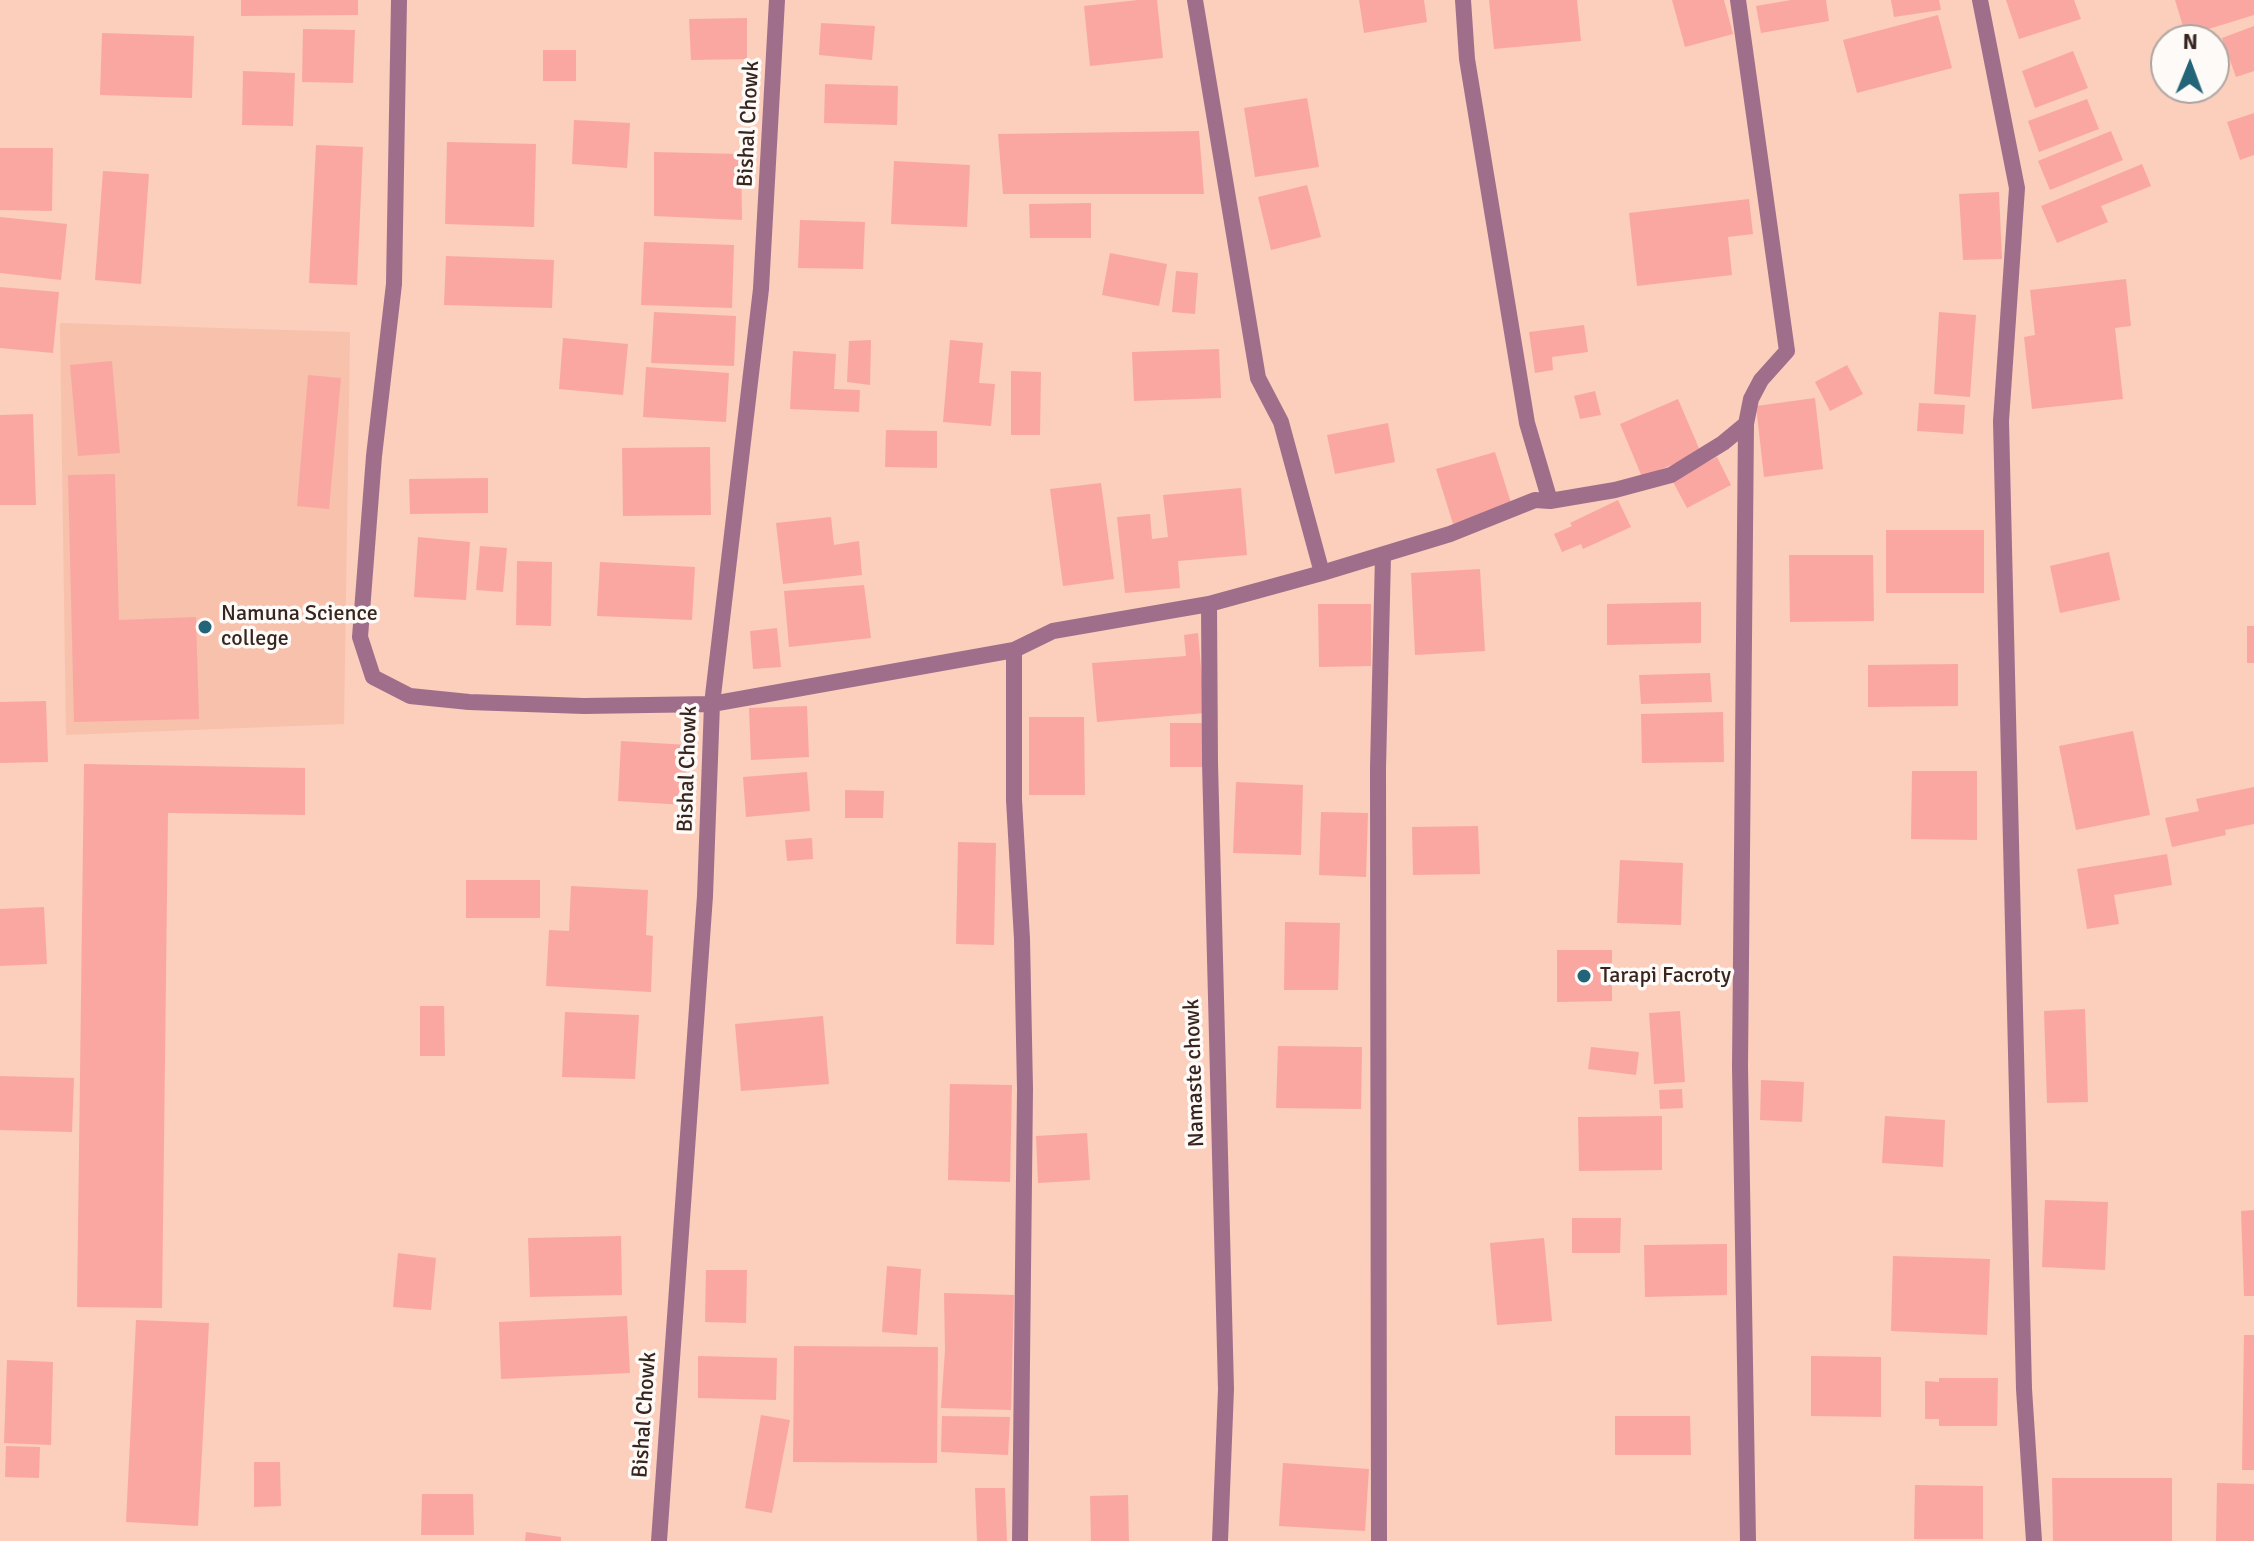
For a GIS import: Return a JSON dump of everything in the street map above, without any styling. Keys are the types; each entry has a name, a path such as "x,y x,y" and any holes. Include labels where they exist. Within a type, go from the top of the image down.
{"street":[{"path":"399,0 394,284 374,456 360,637 373,677 410,696 469,702 584,706 712,704 1014,650 1053,631 1209,604 1322,573 1450,534 1535,500 1550,501 1615,490 1671,475 1723,443 1746,424"},
{"name":"Bishal Chowk","path":"659,1541 705,896 712,704 761,289 777,0"},
{"path":"1195,0 1258,378 1281,422 1322,573"},
{"path":"1463,0 1467,59 1527,423 1550,501"},
{"path":"1738,0 1787,351 1761,380 1751,399 1746,424 1740,1066 1748,1541"},
{"path":"1980,0 2017,188 2001,421 2024,1389 2034,1541"},
{"path":"1379,1541 1378,768 1383,555"},
{"name":"Namaste chowk","path":"1209,604 1210,763 1226,1389 1220,1541"},
{"path":"1014,650 1014,800 1022,939 1025,1089 1020,1541"}],"shaded area":[{"name":"Namuna Science college","path":"60,323 350,332 344,724 66,735"}],"building":[{"path":"241,0 358,0 358,15 241,16"},
{"path":"1157,0 1163,58 1090,66 1084,6"},
{"path":"1359,0 1424,0 1427,22 1364,33"},
{"path":"1489,0 1577,0 1581,41 1494,49"},
{"path":"1672,0 1724,0 1733,34 1685,47"},
{"path":"1791,0 1826,0 1829,21 1761,33 1756,6"},
{"path":"1891,0 1939,0 1941,10 1894,17"},
{"path":"2006,0 2074,0 2081,19 2019,39"},
{"path":"2175,0 2254,0 2254,15 2225,24 2182,24"},
{"path":"1938,15 1952,68 1857,93 1843,40"},
{"path":"747,18 747,59 691,60 689,19"},
{"path":"821,23 875,26 872,60 819,55"},
{"path":"2254,26 2254,71 2236,77 2230,60 2230,35"},
{"path":"303,29 355,30 353,83 302,82"},
{"path":"102,33 194,36 192,98 100,95"},
{"path":"543,50 576,50 576,81 543,81"},
{"path":"2073,51 2088,88 2035,108 2022,71"},
{"path":"243,71 295,73 293,126 242,125"},
{"path":"825,84 898,86 897,125 824,123"},
{"path":"1307,98 1319,167 1255,177 1244,108"},
{"path":"2087,99 2099,129 2039,152 2028,121"},
{"path":"2254,113 2254,155 2240,160 2227,122"},
{"path":"574,120 630,123 627,168 572,164"},
{"path":"1199,131 1204,194 1003,194 998,134"},
{"path":"2111,131 2123,160 2050,190 2038,161"},
{"path":"447,142 536,144 534,227 445,224"},
{"path":"316,145 363,147 357,285 309,283"},
{"path":"0,148 53,148 52,211 0,210"},
{"path":"654,152 741,154 742,220 654,216"},
{"path":"894,161 970,165 967,227 891,224"},
{"path":"2142,164 2151,186 2101,206 2108,222 2057,243 2041,206"},
{"path":"103,171 149,174 141,284 95,280"},
{"path":"1307,185 1321,237 1271,250 1258,197"},
{"path":"1999,192 2002,259 1963,260 1959,194"},
{"path":"1749,199 1753,234 1728,237 1732,275 1637,286 1629,213"},
{"path":"1091,203 1091,238 1030,238 1029,204"},
{"path":"0,217 67,224 61,280 0,273"},
{"path":"800,220 865,222 863,269 798,268"},
{"path":"644,242 734,245 732,308 641,305"},
{"path":"1110,253 1167,264 1159,306 1102,295"},
{"path":"446,256 554,260 552,308 444,305"},
{"path":"1176,271 1198,273 1195,314 1172,312"},
{"path":"2126,279 2131,326 2115,328 2123,399 2032,409 2024,337 2035,335 2030,290"},
{"path":"0,287 59,292 53,353 0,348"},
{"path":"654,312 736,316 734,366 651,363"},
{"path":"1939,312 1976,315 1970,397 1934,394"},
{"path":"1584,325 1588,352 1552,357 1553,370 1535,373 1529,332"},
{"path":"563,338 628,344 623,395 559,389"},
{"path":"871,340 870,385 847,382 849,341"},
{"path":"950,340 983,343 979,383 995,384 991,426 943,422"},
{"path":"1219,349 1221,398 1134,401 1132,352"},
{"path":"793,351 836,354 834,389 860,390 859,412 790,409"},
{"path":"112,361 120,453 78,456 70,365"},
{"path":"1847,365 1863,394 1830,411 1815,382"},
{"path":"646,367 729,373 726,422 643,417"},
{"path":"1011,371 1041,372 1040,435 1011,435"},
{"path":"308,375 341,378 329,509 297,506"},
{"path":"1595,391 1601,415 1580,419 1574,396"},
{"path":"1815,398 1823,469 1764,477 1756,406"},
{"path":"1678,399 1701,453 1642,477 1620,424"},
{"path":"1919,403 1965,405 1963,434 1917,431"},
{"path":"33,414 36,505 0,505 0,415"},
{"path":"1388,423 1395,462 1335,474 1327,435"},
{"path":"886,430 937,431 937,468 885,467"},
{"path":"710,447 711,515 623,516 622,448"},
{"path":"1495,452 1512,506 1453,524 1436,469"},
{"path":"1717,457 1731,485 1687,508 1672,480"},
{"path":"115,474 119,620 196,617 199,719 74,722 68,475"},
{"path":"488,478 488,513 410,514 409,479"},
{"path":"1101,483 1114,579 1063,586 1050,489"},
{"path":"1241,488 1247,555 1178,561 1180,588 1125,593 1117,517 1150,514 1152,539 1168,537 1163,495"},
{"path":"1618,500 1631,527 1583,549 1581,544 1562,552 1554,534"},
{"path":"831,517 834,545 859,541 862,575 783,584 776,523"},
{"path":"1886,530 1984,530 1984,593 1886,593"},
{"path":"418,537 470,542 466,600 414,597"},
{"path":"480,546 507,548 503,592 476,590"},
{"path":"2109,552 2120,600 2060,613 2050,566"},
{"path":"1789,555 1873,555 1874,621 1790,622"},
{"path":"517,561 552,562 551,626 516,625"},
{"path":"600,562 695,567 692,620 597,616"},
{"path":"1480,569 1485,651 1415,655 1411,573"},
{"path":"864,585 871,638 789,647 784,591"},
{"path":"1701,602 1701,643 1607,645 1607,604"},
{"path":"1318,604 1371,604 1371,666 1319,667"},
{"path":"2247,626 2254,626 2254,663 2247,663"},
{"path":"777,628 781,667 753,669 750,631"},
{"path":"1198,633 1205,713 1097,722 1092,663 1186,656 1184,635"},
{"path":"1958,664 1958,706 1868,707 1868,665"},
{"path":"1710,673 1712,702 1641,704 1639,675"},
{"path":"46,701 48,762 0,763 0,702"},
{"path":"807,706 809,757 751,760 749,708"},
{"path":"1723,712 1724,762 1642,763 1641,714"},
{"path":"1029,717 1084,717 1085,795 1029,795"},
{"path":"1170,723 1203,723 1203,767 1170,767"},
{"path":"2133,731 2150,815 2076,830 2059,746"},
{"path":"621,741 688,745 685,805 618,801"},
{"path":"84,764 305,768 305,815 168,813 162,1308 77,1307"},
{"path":"1912,771 1977,771 1977,840 1911,839"},
{"path":"807,772 810,811 746,817 743,777"},
{"path":"1236,782 1303,785 1301,855 1233,853"},
{"path":"2254,787 2254,824 2225,830 2226,835 2172,847 2165,818 2199,811 2196,799"},
{"path":"845,790 884,791 883,818 845,818"},
{"path":"1321,812 1368,813 1366,877 1319,875"},
{"path":"1478,826 1480,874 1413,875 1412,827"},
{"path":"812,838 813,859 787,861 785,840"},
{"path":"958,842 996,843 994,945 956,944"},
{"path":"2167,854 2172,885 2114,895 2119,924 2087,929 2077,869"},
{"path":"1620,860 1683,863 1681,925 1617,923"},
{"path":"466,880 540,880 540,918 466,918"},
{"path":"571,886 648,890 646,935 653,936 651,992 546,986 549,930 569,931"},
{"path":"44,907 47,964 0,966 0,909"},
{"path":"1285,922 1340,923 1338,990 1284,990"},
{"name":"Tarapi Facroty","path":"1557,950 1612,950 1612,1001 1557,1002"},
{"path":"420,1006 444,1006 445,1056 420,1056"},
{"path":"2085,1009 2088,1102 2047,1103 2044,1011"},
{"path":"1680,1011 1685,1082 1654,1084 1649,1013"},
{"path":"565,1012 639,1015 635,1079 562,1077"},
{"path":"823,1016 829,1084 741,1091 735,1024"},
{"path":"1278,1046 1362,1047 1361,1109 1276,1108"},
{"path":"1591,1047 1639,1052 1636,1075 1588,1069"},
{"path":"0,1076 74,1078 72,1132 0,1130"},
{"path":"1761,1080 1804,1082 1802,1122 1760,1120"},
{"path":"950,1084 1012,1085 1010,1182 948,1180"},
{"path":"1682,1089 1683,1108 1660,1109 1659,1090"},
{"path":"1662,1116 1662,1170 1579,1171 1578,1117"},
{"path":"1885,1116 1945,1120 1943,1167 1882,1163"},
{"path":"1087,1133 1090,1180 1038,1183 1036,1136"},
{"path":"2045,1200 2108,1202 2105,1270 2042,1267"},
{"path":"2254,1210 2254,1296 2244,1296 2241,1211"},
{"path":"1572,1218 1621,1218 1620,1253 1572,1253"},
{"path":"621,1236 622,1295 530,1297 528,1238"},
{"path":"1544,1238 1552,1321 1497,1325 1490,1243"},
{"path":"1727,1244 1727,1295 1645,1297 1644,1245"},
{"path":"398,1253 436,1258 431,1310 393,1307"},
{"path":"1893,1256 1990,1259 1987,1335 1891,1331"},
{"path":"887,1266 921,1269 917,1335 882,1332"},
{"path":"706,1270 747,1270 746,1323 705,1322"},
{"path":"944,1293 1014,1295 1011,1410 941,1408 945,1350"},
{"path":"627,1316 630,1373 501,1379 499,1322"},
{"path":"136,1320 209,1323 198,1526 126,1522"},
{"path":"2244,1335 2254,1335 2254,1470 2242,1470"},
{"path":"794,1346 938,1347 937,1463 793,1462"},
{"path":"698,1356 777,1358 776,1400 698,1398"},
{"path":"1811,1356 1881,1357 1881,1417 1811,1416"},
{"path":"7,1360 53,1362 51,1445 4,1443"},
{"path":"1939,1378 1998,1378 1997,1426 1939,1426 1939,1419 1925,1419 1925,1381 1939,1382"},
{"path":"761,1415 790,1420 772,1513 745,1508"},
{"path":"942,1416 1010,1417 1008,1455 941,1452"},
{"path":"1615,1416 1690,1416 1691,1455 1615,1455"},
{"path":"6,1446 40,1447 39,1478 5,1477"},
{"path":"254,1462 280,1462 281,1506 254,1507"},
{"path":"1283,1463 1369,1469 1365,1531 1279,1526"},
{"path":"2052,1478 2172,1478 2172,1541 2053,1541"},
{"path":"2217,1483 2254,1484 2254,1541 2216,1541"},
{"path":"1915,1485 1983,1486 1983,1539 1914,1539"},
{"path":"975,1488 1005,1488 1007,1541 977,1541"},
{"path":"422,1494 473,1494 474,1535 421,1535"},
{"path":"1128,1495 1129,1541 1091,1541 1090,1496"},
{"path":"526,1532 561,1537 561,1541 525,1541"}],"place":[{"name":"Namuna Science college","path":"205,627"},
{"name":"Tarapi Facroty","path":"1584,976"}]}
